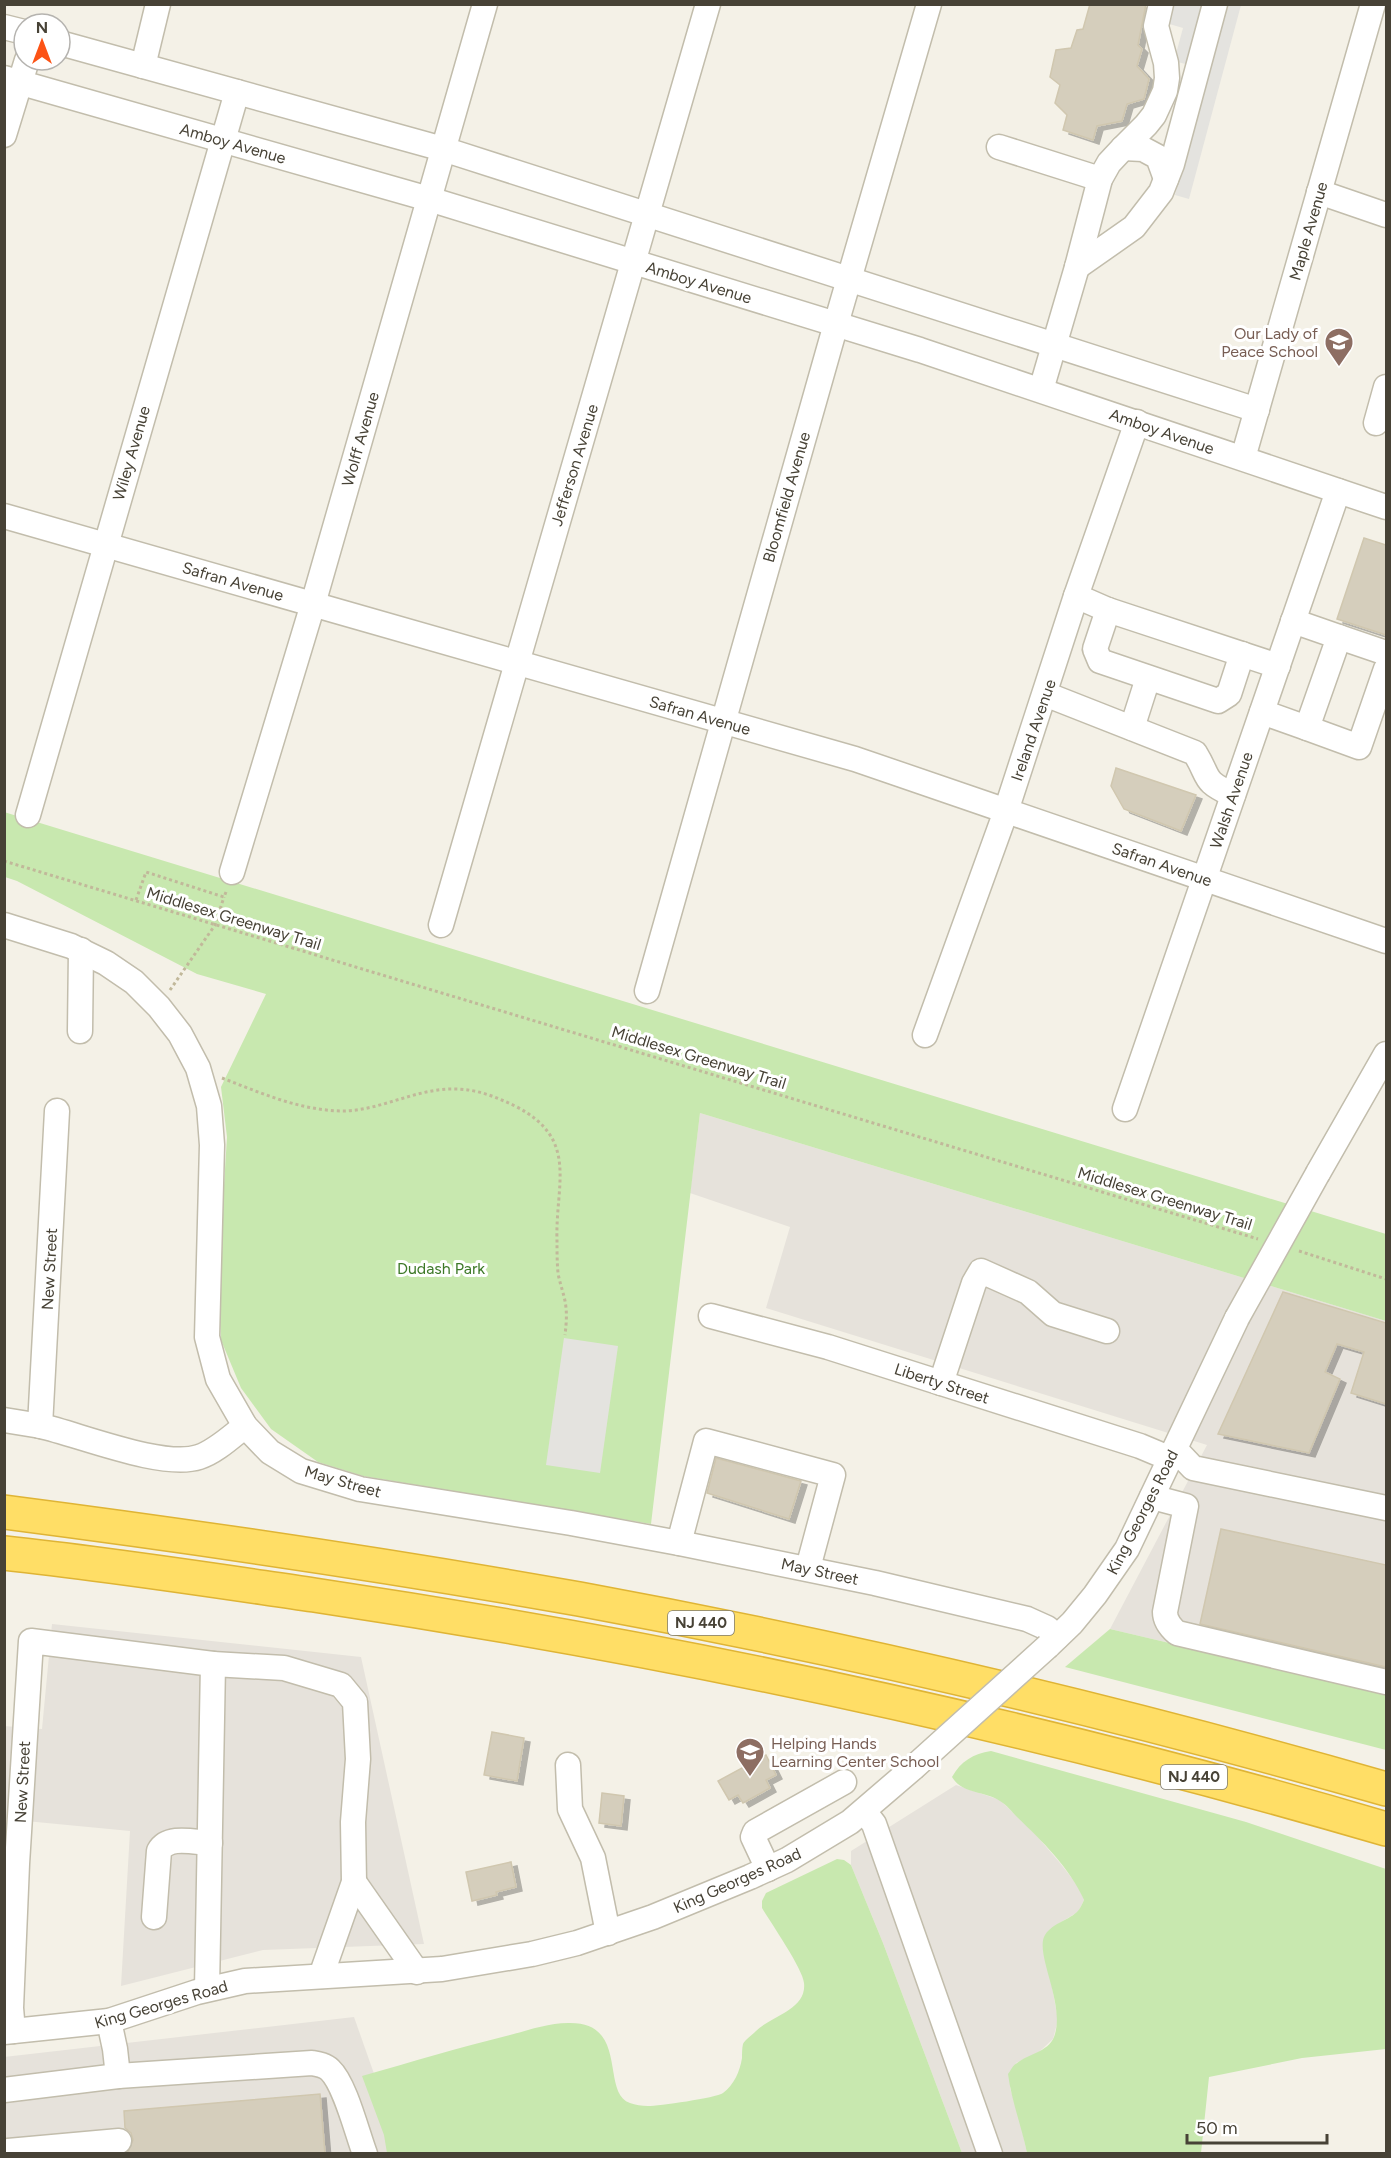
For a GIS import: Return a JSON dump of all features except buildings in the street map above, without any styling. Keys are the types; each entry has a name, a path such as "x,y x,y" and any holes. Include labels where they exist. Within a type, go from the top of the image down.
{"highway":[{"name":"NJ 440","path":"4,1512 221,1540 581,1600 731,1629 849,1653 1048,1699 1236,1746 1386,1789"},
{"name":"NJ 440","path":"4,1553 168,1574 398,1608 640,1650 978,1723 1163,1768 1386,1830"}],"street":[{"path":"143,66 158,4"},
{"name":"Wolff Avenue","path":"232,873 313,604 485,4"},
{"name":"Jefferson Avenue","path":"441,925 708,4"},
{"name":"Bloomfield Avenue","path":"647,991 722,721 929,4"},
{"path":"1041,390 1100,179 1110,163 1154,115 1165,91 1166,63 1156,26 1161,4"},
{"path":"1077,267 1134,227 1161,192 1215,4"},
{"name":"Maple Avenue","path":"1243,458 1373,4"},
{"path":"72,45 443,149 1257,410"},
{"path":"4,135 17,74"},
{"name":"Amboy Avenue","path":"17,74 223,141 429,199 836,324 1041,390 1386,507"},
{"name":"Wiley Avenue","path":"28,815 237,92"},
{"path":"999,147 1100,179"},
{"path":"1123,148 1143,149 1158,157 1166,179"},
{"path":"1319,192 1386,215"},
{"path":"1376,423 1386,387"},
{"name":"Ireland Avenue","path":"925,1035 1006,811 1076,596 1137,422"},
{"name":"Walsh Avenue","path":"1125,1109 1338,491"},
{"name":"Safran Avenue","path":"4,516 866,763 1386,941"},
{"path":"1076,596 1108,610 1278,666"},
{"path":"1108,610 1095,649 1100,661 1218,701 1229,694 1242,654"},
{"path":"1293,621 1386,653"},
{"path":"1307,728 1339,637"},
{"path":"1262,712 1359,747 1386,669"},
{"path":"1132,728 1148,678"},
{"path":"1045,694 1195,753 1207,779 1233,795"},
{"name":"May Street","path":"4,925 81,950 134,982 159,1007 180,1034 198,1068 209,1106 212,1145 207,1337 218,1379 245,1426 270,1452 301,1471 360,1489 679,1543 808,1568 1017,1616 1037,1623 1053,1642"},
{"path":"80,1030 81,950"},
{"name":"King Georges Road","path":"9,2032 109,2021 207,1989 245,1981 417,1971 465,1966 532,1954 608,1933 768,1869 821,1841 864,1811 1053,1642 1107,1581 1127,1549 1237,1318 1386,1054"},
{"name":"New Street","path":"40,1426 57,1111"},
{"path":"941,1383 974,1283 981,1271 1028,1292 1053,1314 1107,1331"},
{"name":"Liberty Street","path":"711,1316 828,1347 1140,1446 1173,1454 1193,1468 1386,1508"},
{"path":"4,1420 40,1426 148,1455 177,1460 200,1457 245,1426"},
{"path":"679,1543 706,1440 833,1475 808,1568"},
{"path":"1152,1497 1186,1506 1165,1612 1168,1624 1177,1633 1386,1682"},
{"name":"New Street","path":"9,2032 31,1641 213,1665"},
{"path":"207,1989 213,1665 284,1668 341,1685 355,1702 357,1759 352,1822 354,1882 321,1976"},
{"path":"568,1765 570,1809 592,1858 608,1933"},
{"path":"768,1869 753,1838 755,1832 844,1782"},
{"path":"864,1811 874,1824 990,2154"},
{"path":"154,1917 159,1851 162,1846 172,1841 210,1843"},
{"path":"354,1882 417,1971"},
{"path":"109,2021 118,2076"},
{"path":"4,2090 118,2076 305,2062 318,2064 330,2070 339,2083 365,2154"},
{"path":"5,2154 8,2151 119,2141"}],"path":[{"name":"Middlesex Greenway Trail","path":"4,861 1262,1240"},
{"path":"136,900 146,872 224,897"},
{"path":"159,1007 215,925 232,873"},
{"path":"198,1068 281,1101 322,1109 345,1111 427,1091 454,1089 482,1092 529,1113 550,1132 559,1156 561,1190 557,1248 558,1272 566,1306 566,1335"},
{"path":"1296,1250 1386,1279"}],"shaded area":[{"path":"1171,5 1241,5 1189,199 1175,195 1208,70 1174,61 1183,28 1166,23"},
{"path":"700,1113 1386,1321 1386,1694 1110,1629 1207,1445 766,1308 790,1227 690,1193"},
{"path":"564,1338 618,1346 600,1473 546,1465"},
{"path":"52,1624 361,1657 424,1944 263,1950 121,1986 130,1831 5,1819 4,1726 42,1729"},
{"path":"956,1785 1000,1800 1036,1835 1060,1863 1078,1886 1084,1900 1078,1912 1056,1925 1043,1950 1058,2020 1053,2039 1039,2052 1016,2063 1010,2088 1027,2153 962,2153 883,1943 851,1865 851,1851"},
{"path":"354,2017 402,2153 5,2153 4,2057"}],"green space":[{"name":"Dudash Park","path":"4,812 1386,1234 1386,1321 700,1113 651,1524 363,1476 318,1462 271,1429 241,1388 221,1340 218,1282 227,1137 221,1087 266,994 197,974 17,881 5,877"},
{"path":"1110,1629 1386,1694 1386,1750 1065,1667"},
{"path":"991,1751 1246,1822 1386,1869 1386,2049 1302,2058 1209,2077 1201,2153 1027,2153 1008,2074 1013,2066 1043,2049 1054,2037 1057,2025 1056,2011 1044,1956 1044,1937 1050,1929 1077,1912 1084,1900 1071,1877 1055,1856 1003,1803 962,1787 952,1777 968,1759"},
{"path":"837,1859 844,1860 851,1865 883,1943 962,2153 387,2153 384,2135 362,2076 473,2044 554,2024 587,2025 600,2033 611,2058 616,2086 621,2097 630,2103 646,2106 663,2105 723,2093 738,2073 744,2042 762,2026 787,2012 800,2000 803,1992 804,1983 798,1967 762,1908 762,1901 766,1893"}],"place":[{"name":"Our Lady of Peace School","path":"1339,368"},
{"name":"Helping Hands Learning Center School","path":"750,1778"}]}
